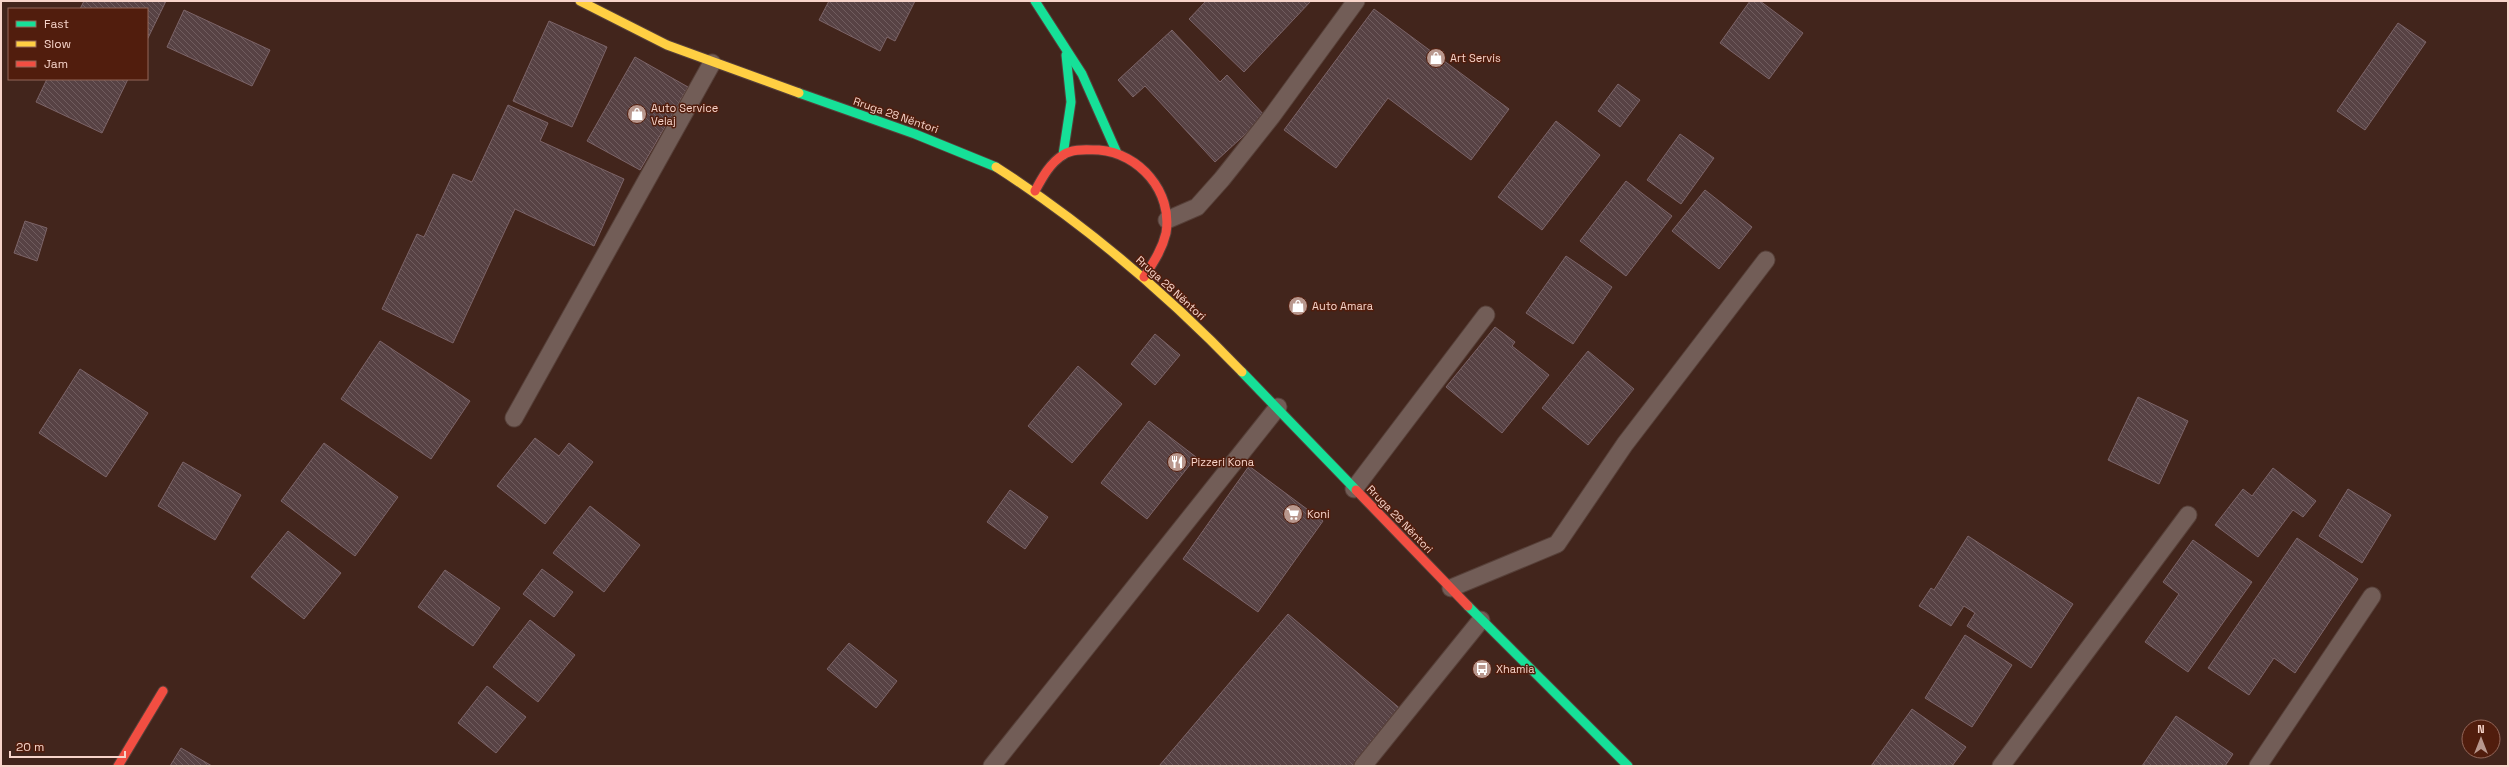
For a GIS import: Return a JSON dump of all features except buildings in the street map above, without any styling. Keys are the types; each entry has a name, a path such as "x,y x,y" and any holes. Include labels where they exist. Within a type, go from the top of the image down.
{"main road":[{"name":"Rruga 28 Nëntori","path":"580,1 667,45 712,63 945,145 996,167 1034,191 1144,277 1278,407 1354,489 1481,620 1628,766"},
{"path":"1035,1 1064,42 1094,96 1117,153"},
{"path":"1063,154 1071,102 1070,75 1064,42"},
{"path":"1034,191 1048,169 1063,154 1079,150 1098,149 1117,153 1135,162 1151,177 1161,195 1167,220 1159,256 1144,277"},
{"path":"118,766 162,691"}],"lane":[{"path":"1167,220 1197,207 1222,179 1272,116 1356,1"},
{"path":"514,418 712,63"},
{"path":"1451,588 1557,544 1625,444 1766,260"},
{"path":"1354,489 1486,315"},
{"path":"992,766 1278,407"},
{"path":"2001,766 2188,515"},
{"path":"2258,766 2372,596"},
{"path":"1363,766 1481,620"}],"traffic: fast":[{"path":"1035,1 1082,74 1117,153"},
{"path":"1063,155 1071,102 1066,55"},
{"path":"799,93 915,134 996,167"},
{"path":"1242,372 1356,490"},
{"path":"1468,606 1628,766"}],"traffic: slow":[{"path":"580,1 667,45 799,93"},
{"path":"996,167 1062,213 1125,262 1214,343 1242,372"}],"traffic: jam":[{"path":"1035,191 1050,166 1058,158 1071,151 1099,150 1114,153 1127,158 1140,167 1150,177 1158,190 1164,203 1167,218 1166,233 1162,245 1144,277"},
{"path":"1356,490 1468,606"},
{"path":"118,766 163,691"}],"place":[{"name":"Art Servis","path":"1436,58"},
{"name":"Auto Service Velaj","path":"637,114"},
{"name":"Auto Amara","path":"1298,306"},
{"name":"Pizzeri Kona","path":"1177,462"},
{"name":"Koni","path":"1293,514"},
{"name":"Xhamia","path":"1482,669"}]}
